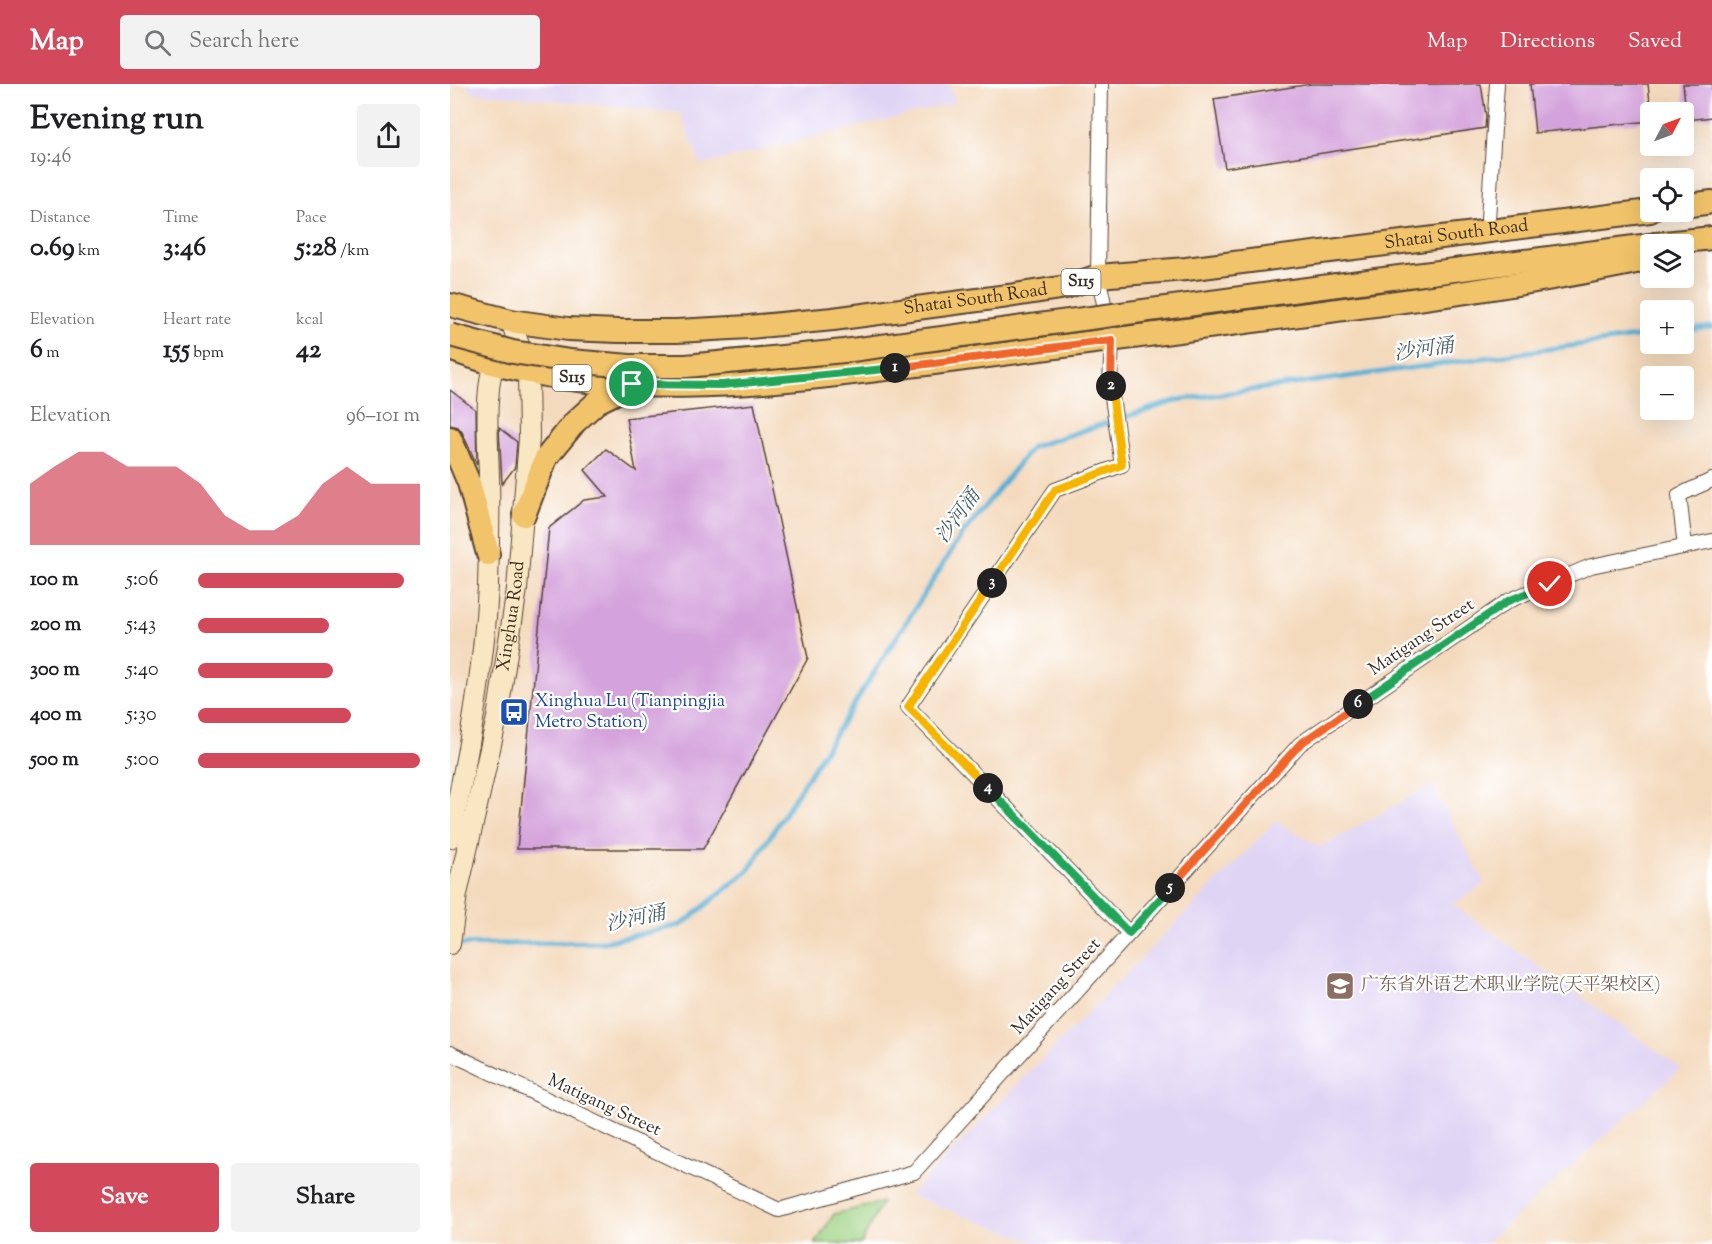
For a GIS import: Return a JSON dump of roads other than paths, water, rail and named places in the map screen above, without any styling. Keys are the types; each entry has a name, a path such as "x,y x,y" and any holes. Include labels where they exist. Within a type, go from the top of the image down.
{"main road":[{"path":"1694,204 1712,202"},
{"name":"Shatai South Road","path":"511,321 568,328 677,331 833,319 1066,287 1098,276 1186,268 1640,212"},
{"path":"1694,241 1712,239"},
{"path":"1694,246 1712,239"},
{"path":"450,334 497,348 570,361 649,367 694,366 844,351 1640,246"},
{"name":"S115","path":"450,349 511,367 632,384 722,385 772,382 1112,340 1546,279 1640,261"},
{"name":"S115","path":"450,305 511,321"},
{"name":"Xinghua Road","path":"450,944 457,894 497,718 517,590 529,438 511,367 511,321"},
{"name":"Xinghua Road","path":"450,838 476,714 482,669 488,554 488,414 511,367 511,321"},
{"path":"524,515 546,458 574,422 597,402 632,384"},
{"path":"450,438 469,483 488,554"}],"street":[{"path":"1101,84 1098,276 1112,340 1110,384 1122,465 1055,490 908,707 1129,933"},
{"path":"1488,219 1497,84"},
{"path":"1685,547 1679,495 1712,480"},
{"name":"Matigang Street","path":"450,1053 779,1210 914,1172 1300,744 1508,601 1591,566 1712,541"}],"waterway":[{"name":"沙河涌","path":"1694,329 1712,327"},
{"name":"沙河涌","path":"454,945 604,942 681,925 748,871 961,536 1032,447 1178,400 1640,336"}],"place":[{"name":"Xinghua Lu (Tianpingjia Metro Station)","path":"514,712"},
{"name":"广东省外语艺术职业学院(天平架校区)","path":"1340,986"}]}
